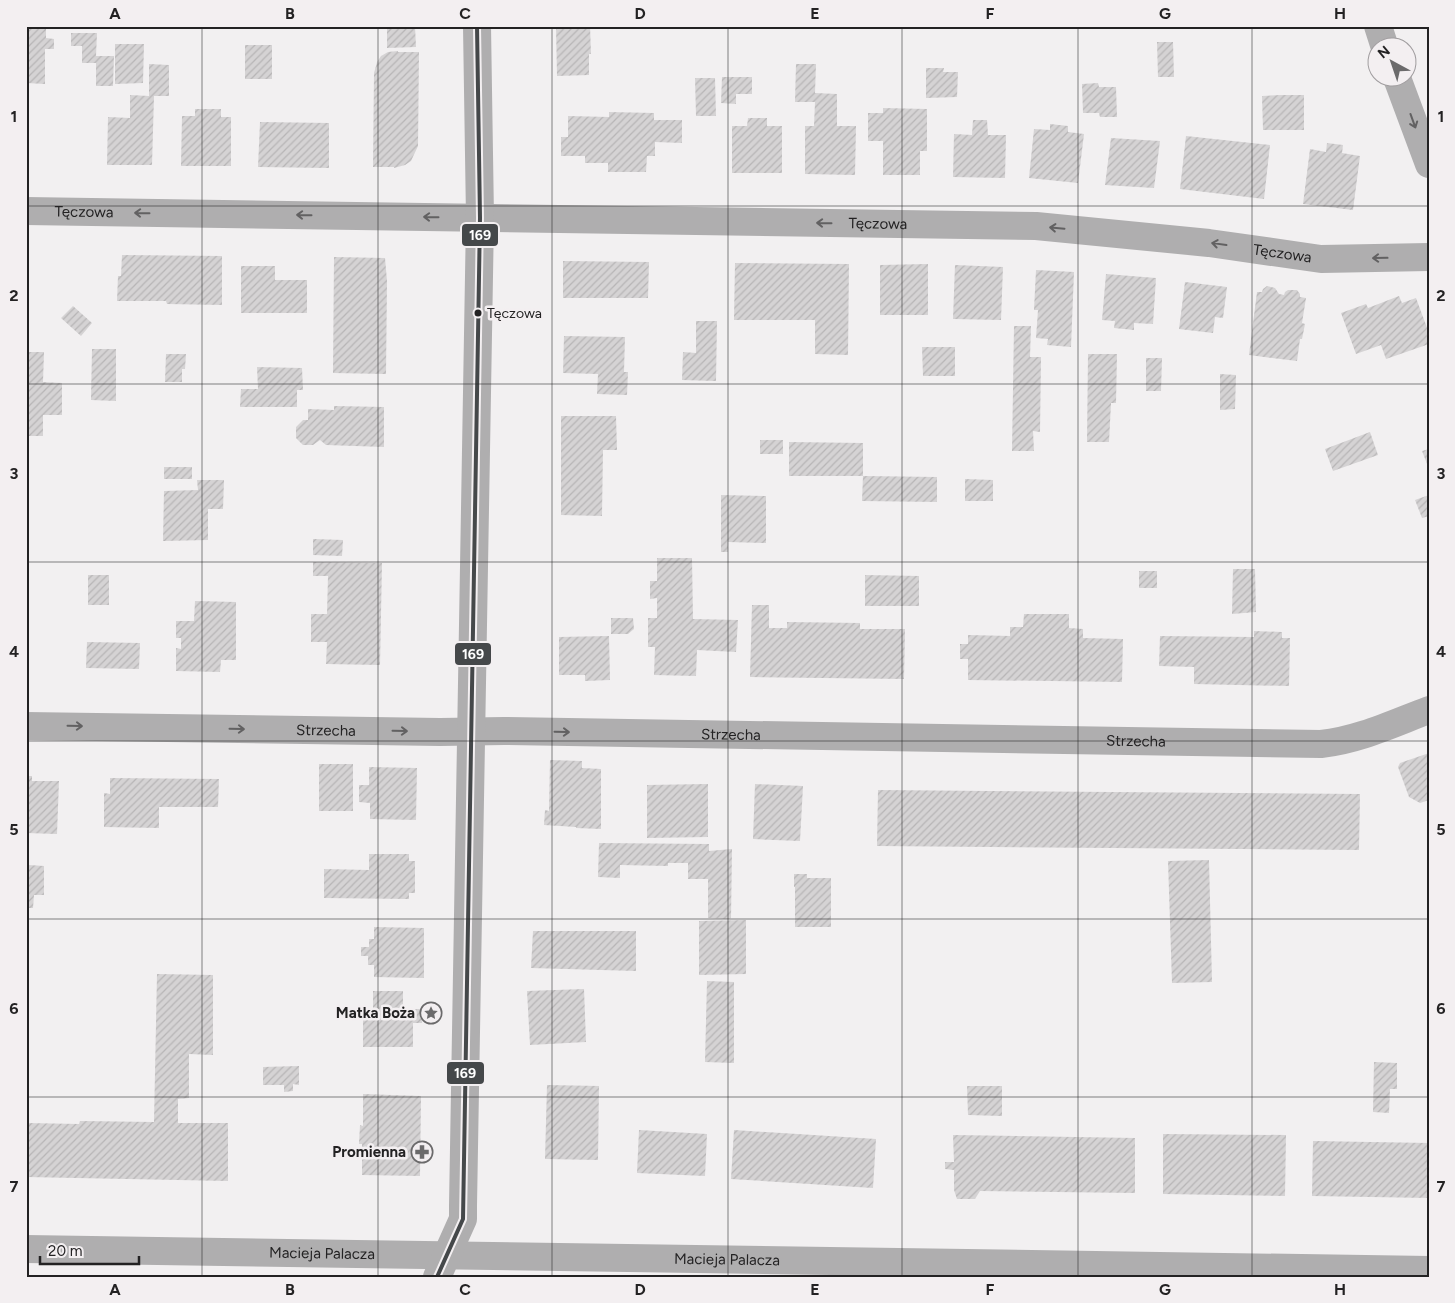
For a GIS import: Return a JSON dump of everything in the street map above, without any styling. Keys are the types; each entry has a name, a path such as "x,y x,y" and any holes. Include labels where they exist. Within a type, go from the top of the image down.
{"street":[{"path":"442,1266 463,1219 480,218 477,26"},
{"path":"1378,26 1382,38"},
{"path":"1401,88 1429,164"},
{"name":"Tęczowa","path":"26,211 1036,226 1209,243 1321,259 1429,257"},
{"name":"Strzecha","path":"26,726 440,732 472,730 1321,744 1363,736 1429,710"},
{"name":"Macieja Palacza","path":"26,1249 442,1266 1429,1270"}],"building":[{"path":"26,26 46,26 46,38 54,39 54,49 45,49 45,84 26,83"},
{"path":"387,26 415,26 416,47 387,48"},
{"path":"556,26 590,26 591,54 589,54 589,75 557,76"},
{"path":"71,33 97,33 96,56 114,56 113,86 96,86 96,63 82,63 82,46 71,46"},
{"path":"1157,42 1173,42 1174,77 1158,77"},
{"path":"115,44 144,44 143,83 115,84"},
{"path":"245,45 272,45 272,79 245,79"},
{"path":"388,52 419,52 418,146 411,161 405,165 394,168 373,167 374,73 381,56"},
{"path":"149,64 169,65 169,96 154,96 152,165 107,165 108,117 130,118 130,95 149,96"},
{"path":"796,64 816,64 815,93 837,94 837,126 856,126 855,175 805,174 805,126 814,126 815,102 795,102"},
{"path":"926,68 944,68 943,72 958,72 957,97 926,98"},
{"path":"722,77 752,77 752,94 736,94 736,104 721,103"},
{"path":"695,78 715,78 716,116 696,116"},
{"path":"1098,83 1099,87 1116,87 1117,117 1100,117 1099,113 1083,113 1082,84"},
{"path":"1304,95 1304,130 1263,130 1262,96"},
{"path":"883,108 927,109 927,151 920,151 920,175 883,175 883,141 868,141 868,113 883,113"},
{"path":"195,109 221,109 221,117 231,117 231,166 181,166 182,116 195,116"},
{"path":"609,112 654,113 654,120 682,120 682,143 655,142 655,156 647,156 646,172 608,172 608,163 585,163 585,156 561,156 561,137 568,137 568,116 609,117"},
{"path":"748,118 767,118 767,126 782,126 782,173 732,173 732,126 747,126"},
{"path":"973,120 987,120 988,135 1006,135 1005,178 953,177 954,134 972,135"},
{"path":"260,122 329,123 329,168 258,167"},
{"path":"1050,124 1068,126 1068,132 1084,134 1078,183 1029,178 1034,129 1050,130"},
{"path":"1186,136 1270,145 1264,199 1180,189"},
{"path":"1111,138 1160,141 1154,188 1105,185"},
{"path":"1327,143 1343,145 1342,153 1360,156 1353,210 1303,204 1310,149 1326,152"},
{"path":"122,255 222,256 222,305 167,304 166,301 117,301 118,276 121,276"},
{"path":"334,257 385,258 387,281 386,374 333,373"},
{"path":"563,261 649,262 648,298 563,298"},
{"path":"735,263 849,264 848,355 815,354 815,320 734,320"},
{"path":"928,264 928,315 880,315 880,265"},
{"path":"955,265 1003,267 1001,320 953,319"},
{"path":"241,266 275,266 275,280 307,280 307,313 241,313"},
{"path":"1036,270 1074,272 1071,347 1047,345 1048,339 1036,338 1038,310 1034,310"},
{"path":"1106,274 1156,278 1153,324 1134,323 1134,330 1114,328 1115,321 1102,320"},
{"path":"1185,282 1227,287 1223,318 1215,317 1213,333 1179,329"},
{"path":"1267,286 1275,288 1279,294 1284,295 1288,290 1297,290 1300,297 1306,298 1302,323 1305,324 1302,339 1300,339 1297,361 1249,355 1257,292 1262,292"},
{"path":"1399,296 1402,303 1416,298 1429,333 1429,344 1386,359 1381,345 1356,354 1341,313 1366,304 1368,308"},
{"path":"73,306 92,323 81,336 61,318"},
{"path":"696,321 717,321 716,381 682,380 683,352 696,353"},
{"path":"1014,326 1031,326 1030,357 1041,357 1040,432 1033,431 1034,451 1012,451"},
{"path":"564,336 625,337 624,372 628,372 627,395 597,394 598,374 563,373"},
{"path":"922,347 955,347 955,376 923,376"},
{"path":"92,349 116,349 116,401 91,400"},
{"path":"26,352 44,352 43,382 62,383 62,415 43,415 43,436 26,436"},
{"path":"166,354 186,354 185,369 182,369 182,382 165,382"},
{"path":"1088,354 1117,354 1116,403 1111,403 1109,442 1087,442"},
{"path":"1146,358 1162,358 1161,391 1146,391"},
{"path":"257,367 302,368 303,390 297,390 297,407 240,407 241,389 258,389"},
{"path":"1220,374 1236,375 1235,409 1220,410"},
{"path":"334,406 384,407 384,447 326,445 320,440 313,445 303,445 296,438 296,427 303,420 308,420 308,409 334,410"},
{"path":"561,416 616,416 617,450 603,450 602,516 561,515"},
{"path":"1370,432 1378,455 1333,471 1325,449"},
{"path":"760,440 783,440 783,454 760,454"},
{"path":"789,442 863,443 863,476 789,476"},
{"path":"1429,449 1429,469 1422,451"},
{"path":"164,467 192,467 192,479 164,479"},
{"path":"863,476 937,477 937,502 862,501"},
{"path":"965,479 993,480 993,501 965,501"},
{"path":"197,480 224,480 223,509 208,509 208,540 163,541 164,491 198,490"},
{"path":"721,495 766,496 766,543 728,542 728,552 721,552"},
{"path":"1429,495 1429,516 1422,518 1415,500"},
{"path":"313,539 343,540 342,556 313,555"},
{"path":"657,558 692,558 693,619 738,620 736,652 697,650 696,676 654,675 655,647 648,647 648,618 657,618 657,598 650,599 650,581 657,581"},
{"path":"313,562 382,563 380,665 326,664 327,642 311,642 311,614 327,614 328,576 313,576"},
{"path":"1233,569 1255,569 1256,612 1232,614"},
{"path":"1139,571 1157,571 1157,588 1139,588"},
{"path":"88,575 109,575 109,605 88,605"},
{"path":"865,575 919,576 919,606 865,606"},
{"path":"195,601 236,602 236,660 221,660 220,672 176,671 176,648 181,649 181,638 176,638 176,621 194,621"},
{"path":"752,605 769,605 769,628 787,628 787,622 860,623 860,629 905,629 904,679 750,677"},
{"path":"1024,614 1069,614 1069,628 1083,629 1083,638 1123,639 1122,682 968,680 968,659 960,659 960,644 968,644 968,635 1010,636 1010,627 1023,627"},
{"path":"611,618 633,618 634,629 628,634 611,634"},
{"path":"1254,631 1282,632 1282,638 1290,638 1289,686 1194,684 1194,667 1159,666 1160,636 1254,637"},
{"path":"609,636 610,680 585,681 585,675 559,675 559,637"},
{"path":"87,642 140,643 139,669 86,668"},
{"path":"1429,753 1429,800 1420,803 1409,797 1398,767 1400,763"},
{"path":"550,760 582,761 582,768 601,769 601,829 544,825 545,810 549,811"},
{"path":"319,764 353,764 353,811 319,811"},
{"path":"369,767 417,768 416,820 370,819 370,803 359,802 359,785 369,785"},
{"path":"26,776 32,776 32,781 59,781 57,834 26,833"},
{"path":"110,778 219,779 218,807 159,807 159,828 104,827 104,793 110,794"},
{"path":"708,784 708,837 647,838 647,785"},
{"path":"755,784 803,786 800,841 753,839"},
{"path":"878,790 1360,794 1359,850 877,846"},
{"path":"599,843 709,844 709,851 732,849 731,918 708,918 708,879 688,879 688,863 668,863 668,866 620,865 620,878 598,877"},
{"path":"369,854 409,854 409,861 415,861 415,893 409,893 409,899 324,898 324,869 369,870"},
{"path":"1209,860 1212,982 1172,983 1168,861"},
{"path":"29,865 44,866 44,895 34,895 33,908 26,908 26,870 29,870"},
{"path":"794,874 807,874 807,878 831,878 831,927 795,927"},
{"path":"746,920 746,974 699,975 699,921"},
{"path":"374,927 424,928 424,978 374,977 374,965 368,965 368,956 361,956 361,947 369,947 369,939 374,939"},
{"path":"533,931 636,931 636,971 531,968"},
{"path":"157,974 213,975 213,1055 189,1054 189,1098 178,1099 178,1123 228,1123 228,1181 26,1177 26,1123 79,1124 80,1121 154,1122"},
{"path":"707,981 734,982 734,1063 705,1062"},
{"path":"584,989 586,1042 530,1045 527,991"},
{"path":"373,991 403,991 403,1009 422,1009 422,1023 413,1023 413,1047 363,1047 363,1017 373,1017"},
{"path":"1374,1062 1397,1063 1397,1089 1390,1089 1389,1113 1373,1112"},
{"path":"299,1066 299,1085 293,1084 293,1091 284,1092 284,1085 263,1085 263,1067"},
{"path":"547,1085 599,1086 598,1160 545,1159"},
{"path":"967,1086 1002,1086 1002,1116 968,1115"},
{"path":"363,1094 421,1096 420,1176 362,1175 362,1144 359,1144 360,1125 363,1126"},
{"path":"639,1130 707,1134 705,1176 637,1173"},
{"path":"734,1130 876,1139 873,1188 731,1179"},
{"path":"1163,1134 1286,1135 1285,1196 1163,1194"},
{"path":"953,1135 1135,1138 1135,1193 980,1191 975,1199 957,1199 954,1190 954,1170 945,1169 945,1162 954,1162"},
{"path":"1313,1141 1429,1143 1429,1198 1312,1196"}],"transit line":[{"name":"169","path":"437,1277 463,1219 480,218 477,26"}],"place":[{"name":"Tęczowa","path":"478,313"},
{"name":"Matka Boża","path":"431,1013"},
{"name":"Promienna","path":"422,1152"}]}
